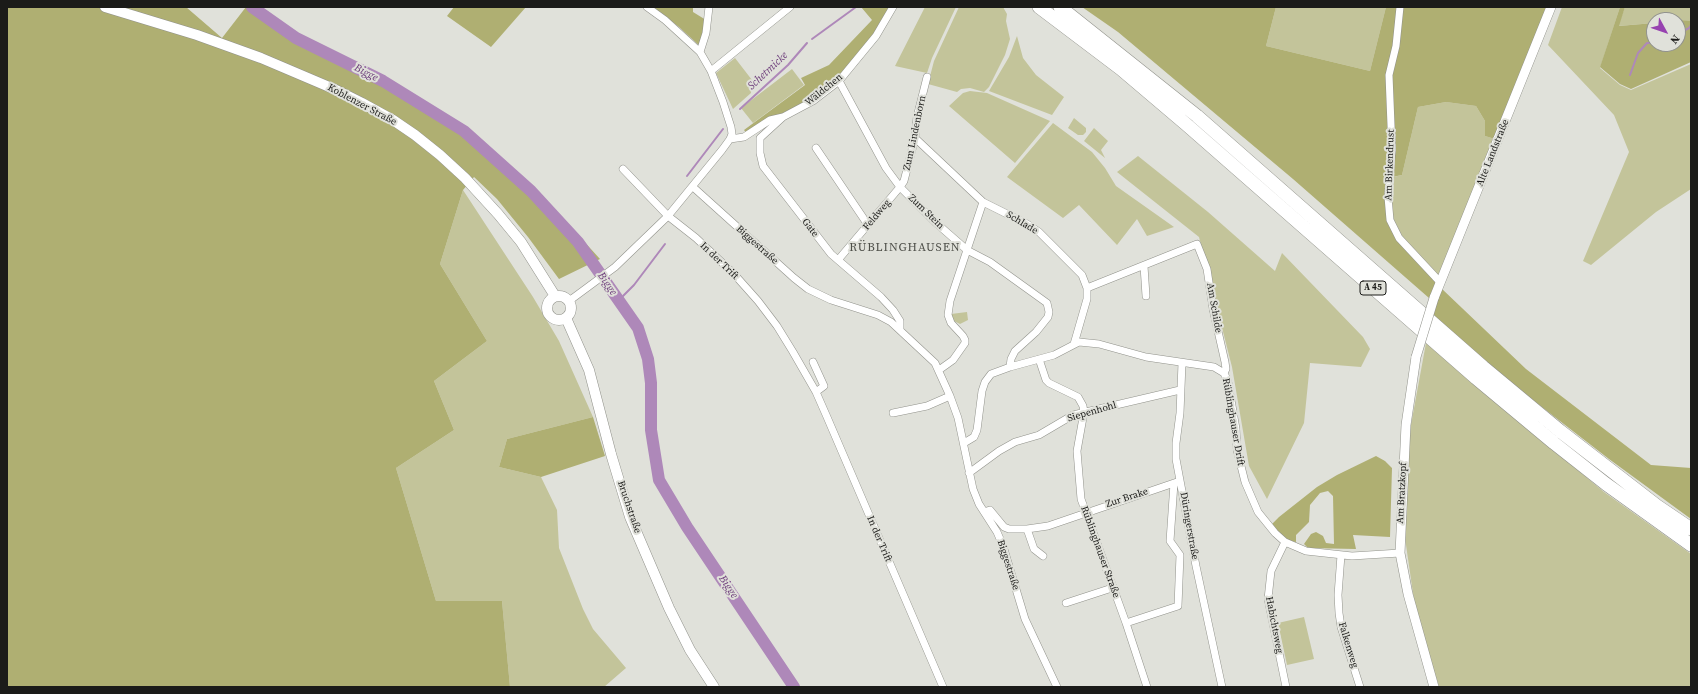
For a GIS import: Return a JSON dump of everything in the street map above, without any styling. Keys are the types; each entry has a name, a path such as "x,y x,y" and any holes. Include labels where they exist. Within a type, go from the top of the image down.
{"highway":[{"name":"A 45","path":"1039,7 1067,20 1197,116 1483,367 1605,467 1691,529"},
{"name":"A 45","path":"1060,7 1067,20 1121,69 1470,373 1606,484 1691,545"}],"main road":[{"name":"Koblenzer Straße","path":"105,7 197,35 261,58 355,99 393,120 440,155 465,178 498,214 529,254 555,296"},
{"path":"555,296 563,296 569,301 571,310 566,318 556,320 549,315 547,311 548,303 555,296"},
{"name":"Bruchstraße","path":"566,318 589,370 611,454 630,517 669,608 690,650 714,687"}],"street":[{"path":"569,301 615,267 668,216 693,187 730,139 732,127 711,71 700,52 665,20 647,7"},
{"path":"700,52 706,33 709,7"},
{"path":"711,71 790,7"},
{"name":"Wäldchen","path":"730,139 744,137 770,120 783,117 812,102 838,80 876,36 892,7"},
{"name":"Am Birkendrust","path":"1400,7 1396,46 1389,75 1392,150 1388,197 1390,220 1399,238 1440,282"},
{"name":"Alte Landstraße","path":"1434,298 1551,7"},
{"name":"Zum Lindenborn","path":"900,187 904,181 915,138 917,118 927,77"},
{"name":"Zum Stein","path":"838,80 886,168 900,187 935,222 967,250 990,262 1047,303 1049,312 1048,317 1036,332 1016,351 1011,359 1010,367"},
{"name":"Gate","path":"783,117 760,138 760,153 763,166 831,254 893,310 900,321 900,329"},
{"name":"Schlade","path":"915,138 983,202 1027,224 1039,232 1079,271 1087,288"},
{"path":"816,148 868,225"},
{"name":"In der Trift","path":"623,169 668,216 715,255 758,300 777,326 816,392 943,687"},
{"name":"Biggestraße","path":"693,187 808,289 831,300 878,315 891,322 935,363 950,396 964,442 968,473 973,489 984,512 997,532 1003,546 1026,619 1057,687"},
{"name":"Feldweg","path":"838,260 900,187"},
{"path":"938,370 954,360 966,340 951,323 948,316 950,301 983,202"},
{"name":"Am Schilde","path":"1144,266 1197,244 1207,269 1213,309 1226,362 1226,369 1224,373"},
{"path":"1074,344 1085,310 1087,288 1144,266 1146,296"},
{"name":"Am Bratzkopf","path":"1434,298 1416,357 1406,425 1400,553 1408,594 1434,687"},
{"name":"Rüblinghauser Drift","path":"964,442 974,436 977,430 980,403 985,382 991,374 1010,367 1054,355 1080,342 1099,344 1146,356 1182,363 1214,367 1224,373 1228,382 1236,429 1237,450 1245,482 1258,512 1265,522 1285,542 1306,551 1365,556 1400,553"},
{"path":"1039,359 1046,380 1053,386 1078,397 1083,406 1084,412"},
{"path":"813,362 824,386 816,392"},
{"name":"Düringerstraße","path":"1126,623 1178,606 1180,555 1170,541 1177,482 1176,443 1180,413 1182,363"},
{"name":"Siepenhohl","path":"968,473 999,451 1015,442 1039,435 1066,418 1084,412 1180,390"},
{"path":"893,413 927,406 950,396"},
{"name":"Rüblinghauser Straße","path":"1084,412 1077,451 1081,499 1112,588 1126,623 1147,687"},
{"name":"Düringerstraße","path":"1177,482 1222,687"},
{"name":"Zur Brake","path":"984,512 990,510 1006,528 1027,529 1048,526 1085,512 1177,482"},
{"path":"1027,529 1034,549 1044,556"},
{"name":"Habichtsweg","path":"1285,542 1271,571 1268,599 1286,687"},
{"name":"Falkenweg","path":"1341,555 1338,595 1339,613 1341,626 1360,687"},
{"path":"1066,603 1112,588"}],"green space":[{"path":"925,7 956,7 932,58 927,73 895,66"},
{"path":"959,7 1003,7 1007,14 1006,21 1010,39 1005,55 989,87 984,92 970,88 961,89 957,92 928,84 934,61"},
{"path":"1276,7 1386,7 1370,71 1266,46"},
{"path":"1562,7 1620,7 1600,68 1620,85 1631,90 1691,64 1691,189 1656,212 1591,265 1583,261 1629,152 1614,115 1548,45"},
{"path":"1625,7 1691,7 1691,21 1686,21 1686,12 1646,12 1646,24 1618,26"},
{"path":"1017,36 1023,58 1036,75 1064,97 1052,115 989,91 1009,57"},
{"path":"735,58 752,80 751,93 733,109 716,73"},
{"path":"792,69 804,85 753,123 741,108"},
{"path":"970,91 987,93 1050,121 1015,163 949,106 963,93"},
{"path":"1446,102 1476,106 1485,121 1485,136 1495,139 1439,278 1400,237 1391,220 1389,178 1402,175 1418,107"},
{"path":"1074,118 1086,128 1086,132 1083,135 1078,135 1068,128"},
{"path":"1053,123 1092,152 1105,168 1116,186 1174,227 1147,236 1137,219 1117,245 1079,205 1063,218 1007,177"},
{"path":"1094,128 1108,141 1101,150 1105,158 1084,141"},
{"path":"1138,156 1208,212 1275,271 1282,253 1363,337 1370,349 1361,367 1310,363 1304,423 1267,499 1249,466 1232,367 1199,237 1117,172"},
{"path":"463,190 533,297 559,341 593,417 507,439 499,467 541,477 557,510 559,548 583,609 593,629 626,668 604,687 510,687 502,601 436,601 396,468 454,430 434,381 487,341 440,264"},
{"path":"967,312 968,320 960,324 954,321 951,314"},
{"path":"1426,343 1604,492 1691,554 1691,687 1439,687 1416,614 1405,538 1410,430"},
{"path":"1304,617 1314,659 1287,665 1278,623"}],"shaded area":[{"path":"7,7 186,7 222,38 246,7 473,133 540,193 600,259 559,279 528,237 497,199 474,177 463,190 440,264 487,341 434,381 454,430 396,468 436,601 502,601 510,687 7,687"},
{"path":"454,7 526,7 491,47 447,16"},
{"path":"653,7 693,7 693,12 706,20 702,48 679,27"},
{"path":"861,7 891,7 878,33 847,68 813,101 782,119 747,134 744,130 805,85 801,78 829,65 872,20"},
{"path":"1082,7 1276,7 1266,46 1370,71 1386,7 1548,7 1495,139 1485,136 1485,121 1476,106 1446,102 1418,107 1402,175 1387,178 1389,220 1436,283 1429,298 1293,179 1118,32"},
{"path":"1620,7 1625,7 1619,26 1646,24 1646,52 1686,52 1686,21 1691,21 1691,62 1631,89 1620,84 1600,67"},
{"path":"1441,288 1526,369 1651,465 1691,468 1691,519 1609,459 1485,363 1431,315"},
{"path":"593,417 605,456 541,477 499,467 507,439"},
{"path":"1376,456 1385,461 1392,468 1390,537 1353,535 1356,549 1308,548 1304,544 1311,534 1316,532 1323,536 1326,543 1334,544 1333,496 1328,491 1320,493 1310,505 1309,522 1296,535 1296,542 1287,541 1270,526 1317,487 1337,475"}],"waterway":[{"name":"Bigge","path":"252,7 296,38 383,81 464,131 531,191 578,242 638,328 648,359 651,383 651,430 659,480 687,527 794,687"},
{"name":"Schetmicke","path":"812,39 856,7"},
{"path":"1686,30 1691,25"},
{"name":"Schetmicke","path":"740,109 788,65 807,43"},
{"path":"1630,75 1638,53 1646,44"},
{"name":"Schetmicke","path":"687,176 723,129"},
{"name":"Schetmicke","path":"619,300 634,285 665,244"}],"district":[{"name":"RÜBLINGHAUSEN","path":"905,248"}]}
